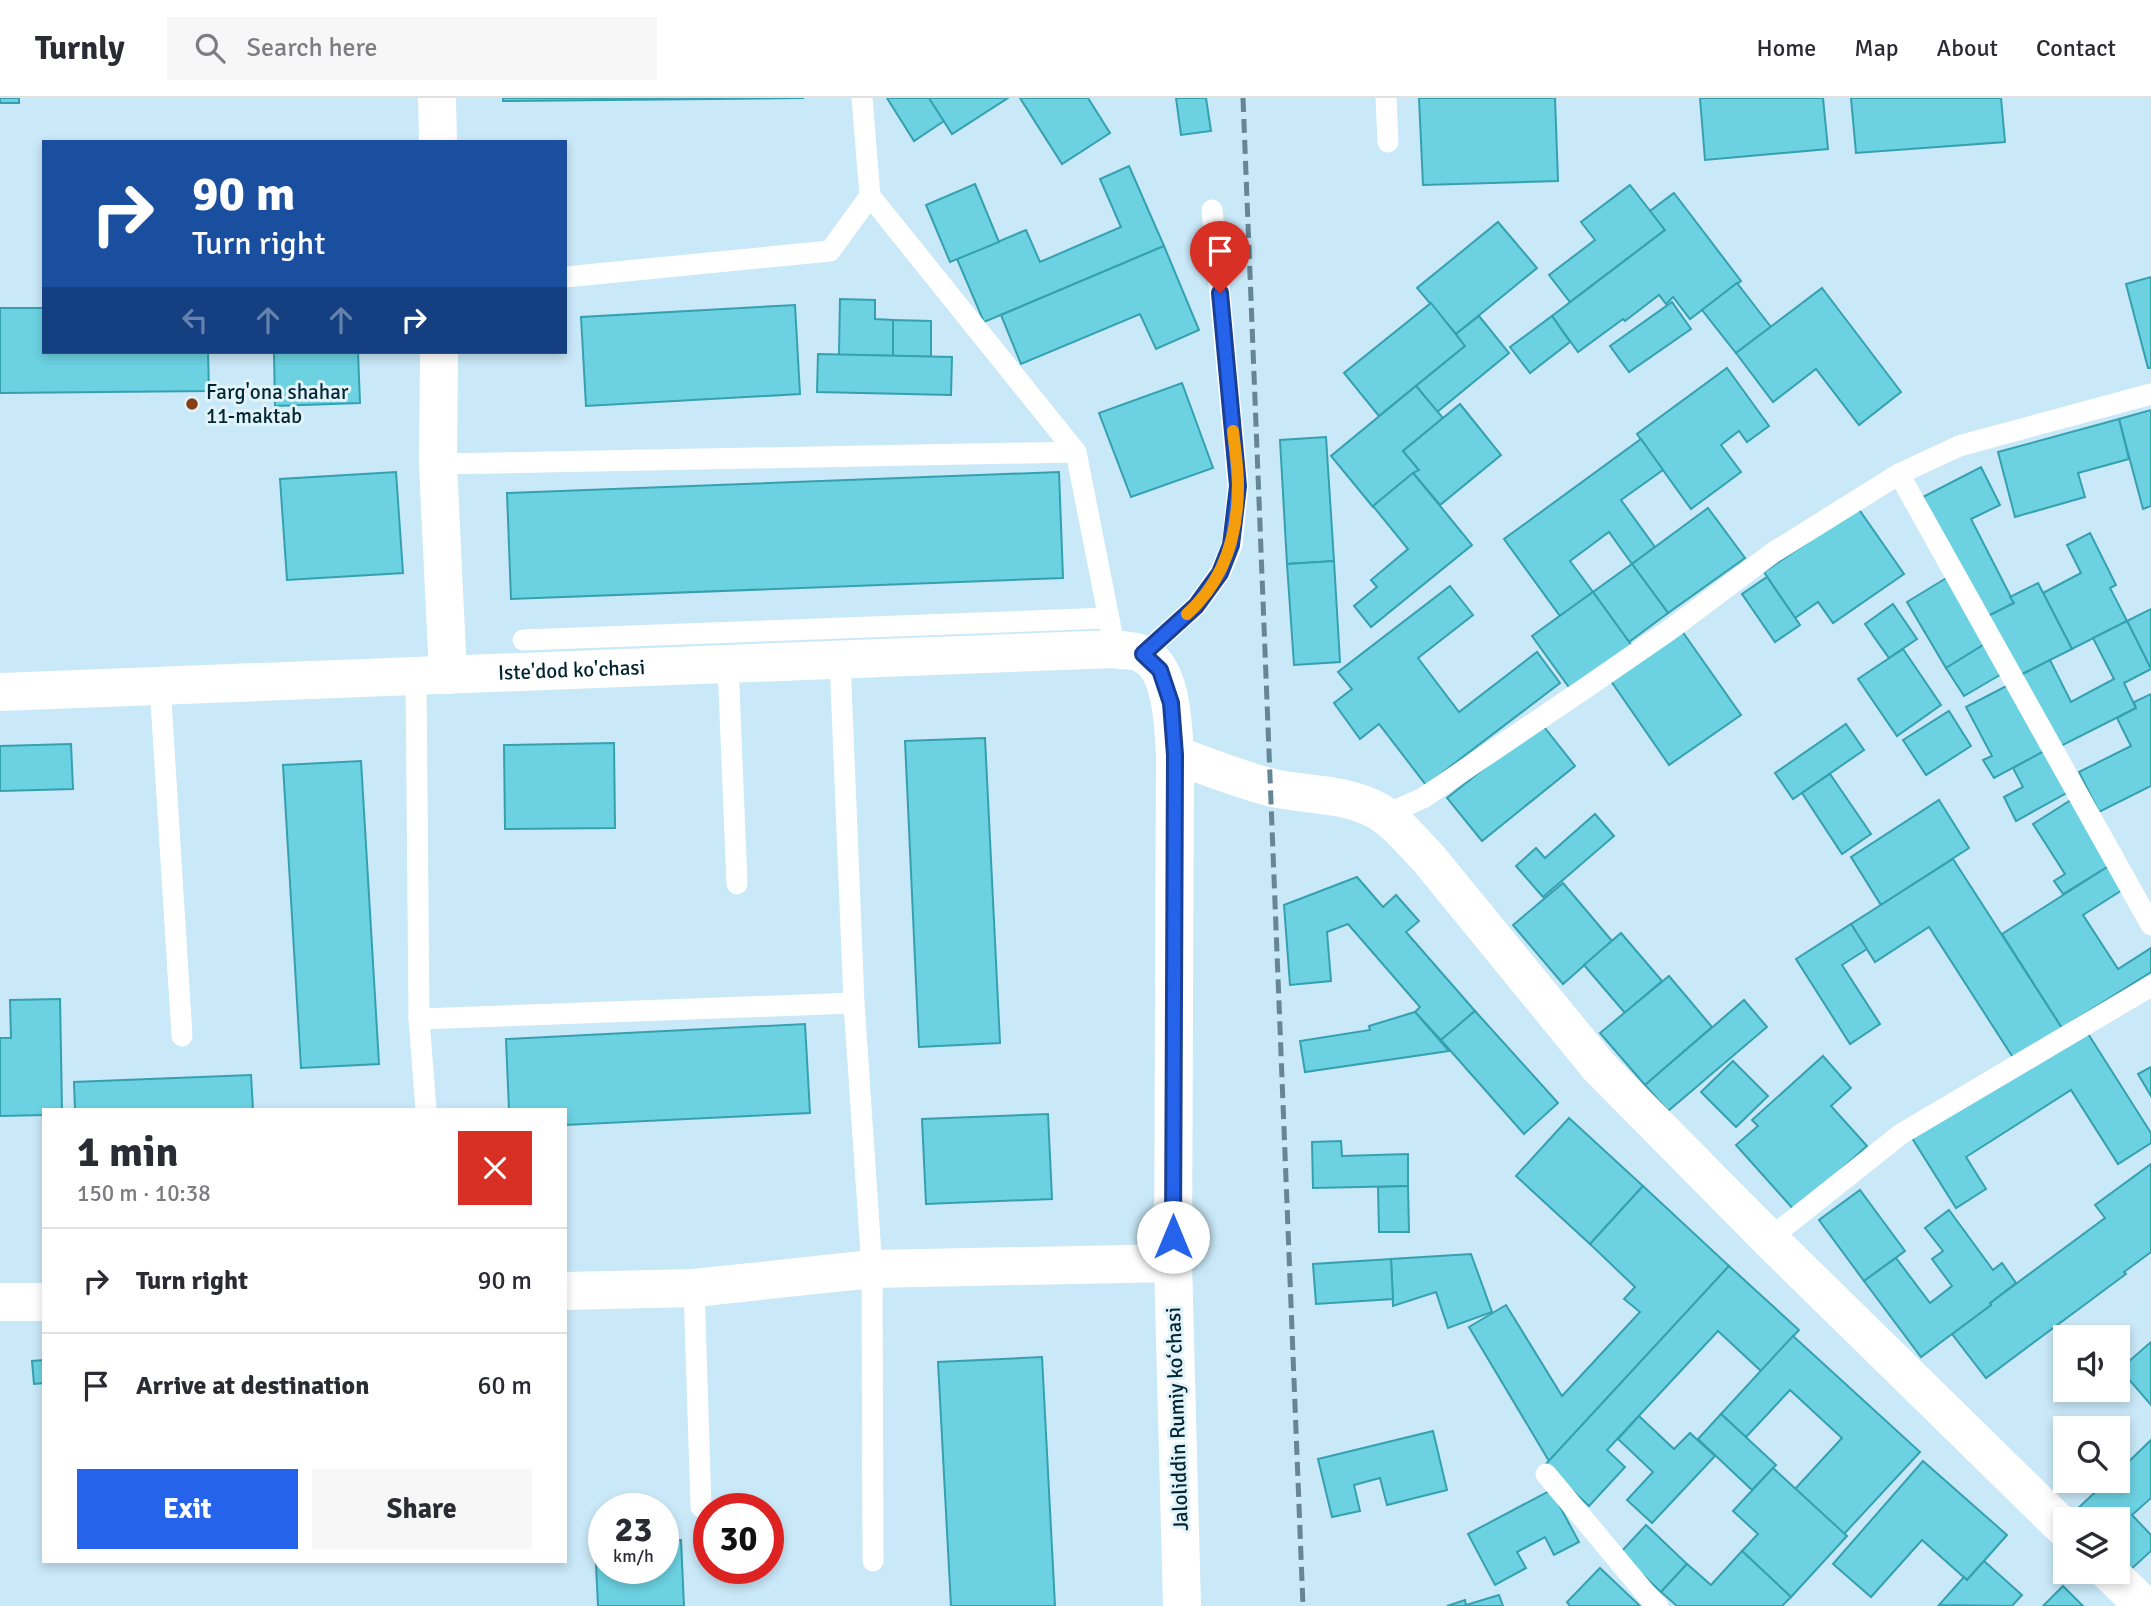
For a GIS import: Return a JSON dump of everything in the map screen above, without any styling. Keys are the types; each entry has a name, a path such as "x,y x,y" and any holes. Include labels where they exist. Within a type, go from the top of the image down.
{"street":[{"path":"437,98 438,140"},
{"path":"432,675 439,354"},
{"name":"Iste'dod ko'chasi","path":"0,692 841,659 1122,640"},
{"name":"Jaloliddin Rumiy koʻchasi","path":"1122,640 1160,670 1171,703 1175,755 1173,1263 1182,1606"},
{"path":"1175,755 1271,787 1346,800 1365,805 1385,815 1429,859 1599,1067 1769,1239 2053,1517"},
{"path":"567,1292 694,1288 872,1269 1173,1263"},
{"path":"0,1302 42,1301"},
{"path":"2121,1584 2144,1606"}],"lane":[{"path":"862,98 870,196 1076,452 1122,640"},
{"path":"1386,98 1388,142"},
{"path":"567,277 830,251 870,196"},
{"path":"523,640 1122,640 1196,606 1220,573 1231,545 1238,486 1212,210"},
{"path":"1385,815 1423,798 1671,629 1774,552 1899,474 1959,446 2151,394"},
{"path":"438,464 1076,452"},
{"path":"1899,474 2151,925"},
{"path":"841,659 854,1003 872,1269 873,1561"},
{"path":"728,664 737,884"},
{"path":"426,1108 419,1019 432,675"},
{"path":"160,685 182,1036"},
{"path":"1769,1239 1901,1134 2151,986"},
{"path":"419,1019 854,1003"},
{"path":"694,1288 701,1493"},
{"path":"1546,1474 1658,1606"}],"building":[{"path":"0,98 19,98 19,103 0,103"},
{"path":"503,98 804,98 503,101"},
{"path":"887,98 929,98 944,121 914,141"},
{"path":"929,98 1008,98 952,134"},
{"path":"1020,98 1088,98 1110,133 1062,164"},
{"path":"1176,98 1206,98 1211,131 1181,135"},
{"path":"1419,98 1555,98 1558,181 1423,185"},
{"path":"1700,98 1823,98 1828,149 1705,160"},
{"path":"1851,98 2001,98 2005,142 1856,153"},
{"path":"1129,166 1164,246 984,322 957,259 1026,230 1040,262 1121,227 1100,179"},
{"path":"975,184 999,242 950,262 926,205"},
{"path":"1630,185 1665,230 1570,302 1549,275 1595,240 1581,222"},
{"path":"1674,193 1741,281 1690,319 1673,297 1666,304 1659,295 1578,352 1552,316 1665,230 1650,211"},
{"path":"1498,222 1537,268 1456,334 1417,288"},
{"path":"1164,246 1199,330 1156,349 1140,314 1021,364 1001,315"},
{"path":"2151,277 2151,368 2148,368 2126,284"},
{"path":"1737,283 1771,327 1736,353 1702,310"},
{"path":"1822,288 1901,392 1859,425 1816,369 1773,402 1736,353"},
{"path":"840,299 875,300 875,319 893,320 893,356 839,355"},
{"path":"1672,302 1691,329 1629,372 1610,346"},
{"path":"1431,303 1465,346 1379,416 1344,373"},
{"path":"795,305 800,394 586,406 581,317"},
{"path":"0,308 42,308 42,354 208,354 209,391 0,393"},
{"path":"1479,316 1509,353 1437,412 1416,386 1465,346 1456,334"},
{"path":"1552,316 1570,342 1530,373 1510,347"},
{"path":"893,320 931,321 931,357 893,356"},
{"path":"274,354 358,354 360,403 275,406"},
{"path":"818,354 952,357 951,395 817,392"},
{"path":"1727,368 1769,426 1747,442 1739,431 1721,445 1741,472 1691,509 1637,434"},
{"path":"1182,383 1213,468 1131,497 1099,413"},
{"path":"1416,386 1443,418 1403,451 1419,470 1373,507 1331,456"},
{"path":"1460,404 1501,455 1440,505 1413,473 1419,470 1403,451"},
{"path":"2151,410 2151,506 2143,509 2119,419"},
{"path":"2119,419 2129,459 2078,473 2085,497 2015,517 1998,452"},
{"path":"1326,437 1334,561 1287,564 1280,440"},
{"path":"1641,439 1663,470 1621,500 1655,547 1632,564 1609,532 1570,561 1593,592 1560,616 1504,539"},
{"path":"1981,467 2000,505 1971,519 2014,603 1984,618 1923,497"},
{"path":"396,472 403,573 287,580 280,479"},
{"path":"1059,472 1063,578 511,599 507,493"},
{"path":"1413,473 1472,545 1371,627 1354,606 1377,587 1371,580 1408,549 1373,506"},
{"path":"1708,508 1745,558 1668,613 1632,564"},
{"path":"1858,508 1904,574 1833,623 1818,602 1795,618 1764,572"},
{"path":"2090,533 2116,585 2110,588 2127,621 2072,649 2043,593 2081,573 2067,545"},
{"path":"1334,561 1340,662 1294,665 1287,564"},
{"path":"1632,564 1668,613 1629,642 1593,592"},
{"path":"1767,577 1800,625 1775,642 1742,594"},
{"path":"1948,577 1988,642 1946,668 1907,602"},
{"path":"2038,583 2072,649 2014,678 1984,618 2014,603 2010,597"},
{"path":"1450,586 1473,615 1418,658 1459,712 1537,652 1560,683 1426,785 1379,724 1360,739 1334,703 1352,689 1338,672"},
{"path":"1593,592 1632,646 1571,690 1532,636"},
{"path":"1893,604 1917,639 1889,658 1865,624"},
{"path":"2151,609 2151,669 2127,621"},
{"path":"2127,621 2151,669 2124,683 2136,708 2057,748 2021,675 2050,660 2071,702 2114,679 2093,638"},
{"path":"1682,631 1741,715 1669,765 1611,681"},
{"path":"1988,642 2005,672 1964,696 1946,668"},
{"path":"1903,649 1941,705 1897,736 1858,679"},
{"path":"2012,683 2048,749 1994,778 1983,760 1992,756 1966,707"},
{"path":"2151,694 2151,786 2099,812 2079,772 2131,746 2117,718 2136,708 2134,702"},
{"path":"1949,711 1971,746 1926,775 1903,740"},
{"path":"1541,723 1575,766 1482,841 1447,798"},
{"path":"1846,724 1864,750 1793,799 1775,773"},
{"path":"985,738 1000,1043 919,1047 905,741"},
{"path":"614,743 615,828 505,829 504,745"},
{"path":"71,744 73,789 0,791 0,746"},
{"path":"2048,749 2070,791 2016,821 2004,797 2023,787 2013,768"},
{"path":"361,761 379,1064 301,1068 283,765"},
{"path":"1830,774 1871,834 1842,854 1802,793"},
{"path":"1939,800 1969,848 1881,905 1851,857"},
{"path":"2071,800 2112,864 2063,894 2054,881 2065,874 2033,824"},
{"path":"1595,814 1614,836 1543,897 1516,866 1536,848 1545,858"},
{"path":"1953,859 2062,1028 2014,1059 1929,927 1875,962 1851,924"},
{"path":"2112,864 2127,887 2083,915 2118,969 2151,948 2151,972 2062,1028 2002,934"},
{"path":"1357,877 1383,907 1396,895 1419,921 1406,932 1475,1011 1441,1040 1415,1012 1420,1007 1348,924 1327,932 1331,981 1290,985 1284,905"},
{"path":"1563,883 1612,941 1563,984 1513,925"},
{"path":"1851,924 1867,949 1842,965 1880,1024 1850,1044 1796,959"},
{"path":"1621,933 1662,981 1625,1013 1584,965"},
{"path":"1669,976 1712,1027 1645,1085 1600,1033"},
{"path":"60,999 62,1108 42,1108 42,1115 0,1116 0,1038 11,1038 10,1000"},
{"path":"1744,1000 1767,1027 1668,1111 1645,1085"},
{"path":"1475,1011 1558,1103 1524,1134 1441,1040"},
{"path":"1415,1012 1449,1051 1305,1072 1300,1041 1370,1030 1369,1026"},
{"path":"805,1024 810,1113 567,1125 567,1108 509,1108 506,1039"},
{"path":"2085,1029 2151,1133 2151,1143 2118,1164 2071,1090 1966,1157 1986,1189 1956,1208 1912,1138"},
{"path":"1823,1056 1851,1088 1831,1106 1867,1146 1795,1211 1736,1145 1758,1126 1752,1120"},
{"path":"1733,1061 1768,1096 1736,1127 1701,1092"},
{"path":"2151,1067 2151,1096 2138,1074"},
{"path":"251,1075 253,1108 75,1108 74,1082"},
{"path":"1048,1114 1052,1199 926,1204 922,1119"},
{"path":"1569,1118 1643,1186 1590,1244 1516,1176"},
{"path":"1341,1141 1342,1156 1408,1154 1408,1186 1313,1188 1312,1142"},
{"path":"2151,1164 2151,1252 2124,1272 2126,1274 2057,1325 2053,1325 2053,1328 1986,1378 1952,1334 2105,1218 2095,1205"},
{"path":"1408,1186 1409,1232 1379,1232 1378,1187"},
{"path":"1643,1186 1729,1266 1549,1461 1469,1327 1506,1305 1562,1396 1640,1312 1624,1299 1635,1287 1590,1244"},
{"path":"1860,1190 1905,1251 1864,1281 1819,1220"},
{"path":"1949,1210 1993,1270 2002,1263 2016,1283 1921,1357 1864,1281 1896,1258 1930,1303 1952,1286 1932,1259 1943,1251 1925,1228"},
{"path":"1471,1254 1492,1312 1448,1328 1436,1292 1393,1306 1391,1259"},
{"path":"1391,1259 1393,1299 1316,1304 1313,1264"},
{"path":"1729,1266 1799,1330 1761,1371 1718,1331 1607,1450 1625,1467 1589,1506 1545,1465"},
{"path":"1793,1336 1920,1452 1844,1534 1795,1489 1842,1438 1790,1390 1746,1437 1721,1414"},
{"path":"2151,1342 2151,1405 2130,1381 2130,1360"},
{"path":"1042,1357 1055,1606 951,1606 938,1362"},
{"path":"42,1360 42,1383 34,1384 32,1361"},
{"path":"1721,1414 1776,1465 1752,1490 1698,1439"},
{"path":"1639,1416 1674,1449 1690,1433 1715,1456 1652,1523 1627,1500 1653,1472 1618,1439"},
{"path":"1433,1431 1447,1490 1387,1505 1380,1478 1354,1485 1360,1511 1332,1517 1318,1459"},
{"path":"2151,1440 2151,1498 2132,1515 2151,1535 2151,1551 2130,1570 2130,1507 2079,1507 2094,1493 2130,1493 2130,1460"},
{"path":"1923,1461 2007,1535 1967,1580 1922,1540 1871,1597 1833,1564"},
{"path":"1773,1468 1847,1536 1791,1597 1742,1551 1758,1534 1733,1511"},
{"path":"1551,1490 1579,1542 1554,1555 1545,1537 1517,1552 1526,1568 1495,1585 1468,1534"},
{"path":"1646,1525 1687,1564 1661,1592 1620,1553"},
{"path":"679,1540 684,1606 598,1606 597,1584 679,1584"},
{"path":"1742,1551 1791,1597 1782,1606 1677,1606 1661,1592 1687,1564 1711,1585"},
{"path":"1984,1561 2022,1595 2012,1606 1939,1605 1964,1577 1967,1580"},
{"path":"1600,1568 1640,1606 1570,1606 1567,1602"},
{"path":"2063,1586 2083,1606 2043,1606"},
{"path":"1499,1595 1503,1606 1466,1606 1466,1605"},
{"path":"1465,1600 1466,1606 1447,1606"}],"railway":[{"path":"1243,98 1303,1606"}],"slow traffic":[{"path":"1187,614 1220,573 1231,545 1238,486 1233,431"}],"place":[{"name":"Farg'ona shahar 11-maktab","path":"192,404"}],"route":[{"path":"1173,1237 1175,755 1171,703 1160,670 1143,654 1196,606 1220,573 1231,545 1238,486 1220,293"}]}
